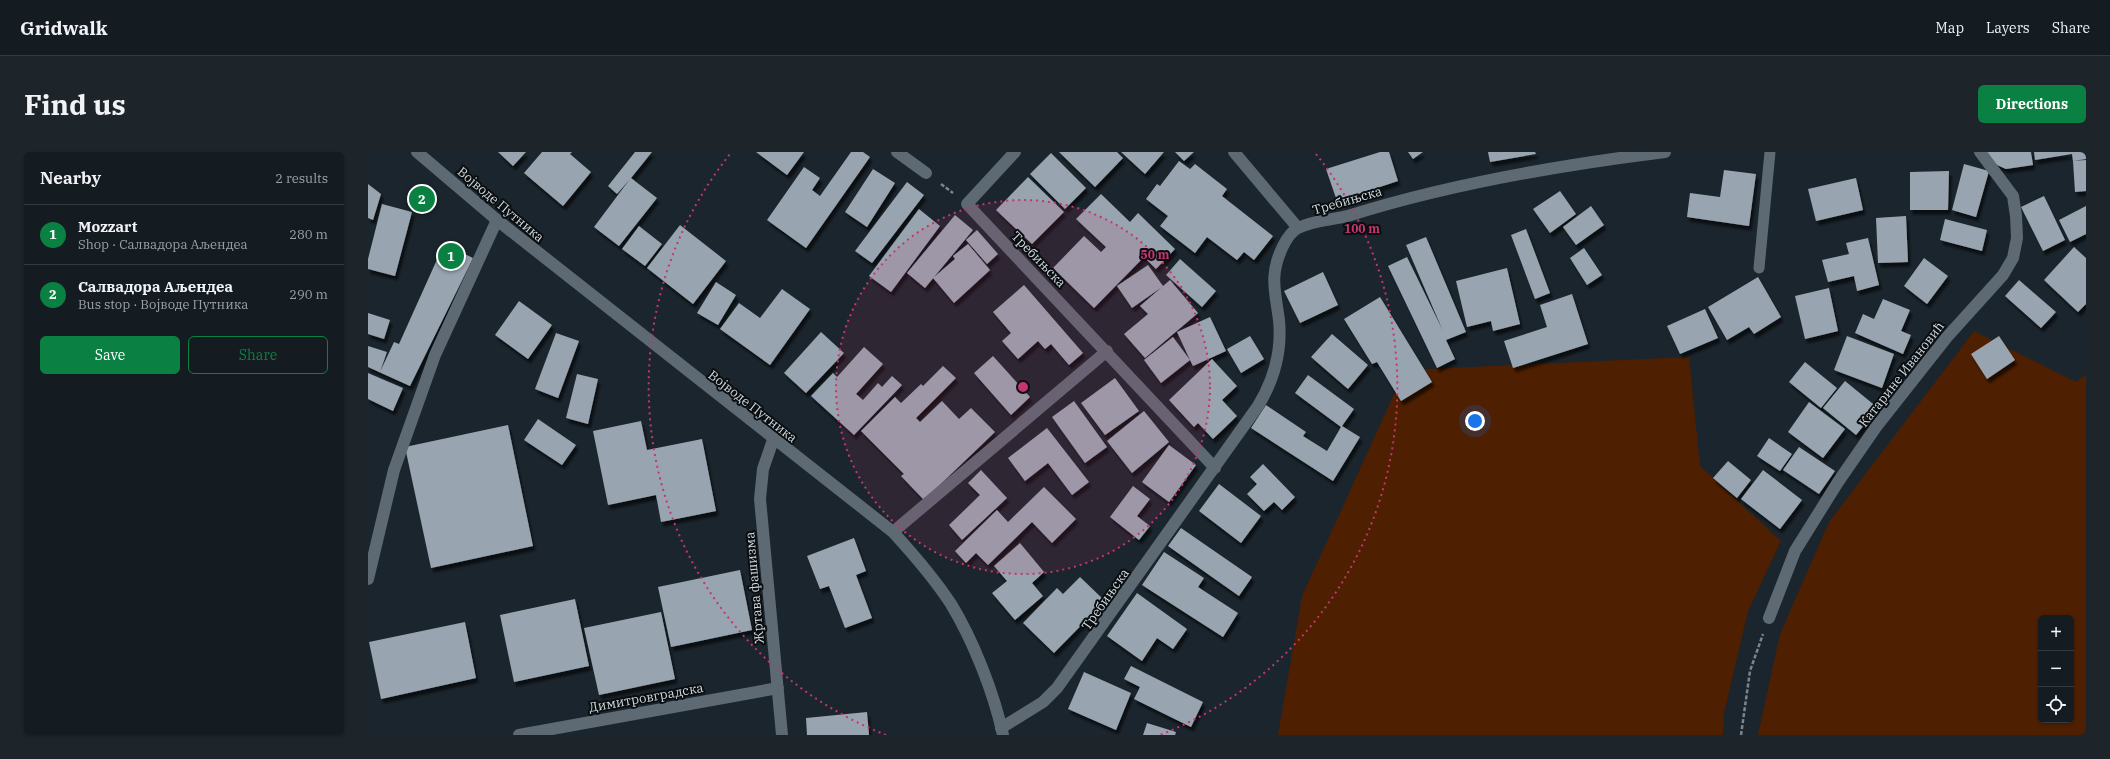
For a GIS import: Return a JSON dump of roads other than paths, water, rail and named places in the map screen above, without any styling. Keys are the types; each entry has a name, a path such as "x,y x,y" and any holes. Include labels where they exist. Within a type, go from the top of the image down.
{"street":[{"name":"Војводе Путника","path":"417,152 497,220 773,440 893,532 915,556 951,605 982,668 1002,732"},
{"path":"897,152 926,173"},
{"name":"Требињска","path":"1015,152 967,204 1107,351 1215,468"},
{"path":"1234,152 1298,228"},
{"name":"Требињска","path":"1002,732 1043,702 1057,688 1258,406 1272,381 1277,360 1279,320 1273,292 1277,259 1284,244 1298,228 1348,216 1403,198 1599,157 1665,152"},
{"name":"Катарине Ивановић","path":"1768,618 1795,551 1838,482 1876,427 1946,337 2002,275 2013,258 2017,238 2013,196 1980,152"},
{"path":"368,580 394,470 435,355 497,220"},
{"path":"893,532 1107,351"},
{"name":"Жртава фашизма","path":"773,440 762,469 760,499 782,735"},
{"name":"Димитровградска","path":"519,735 778,688"}],"lane":[{"path":"1759,268 1770,152"}],"place":[{"name":"Салвадора Аљендеа","path":"422,199"},
{"name":"Mozzart","path":"451,256"}]}
